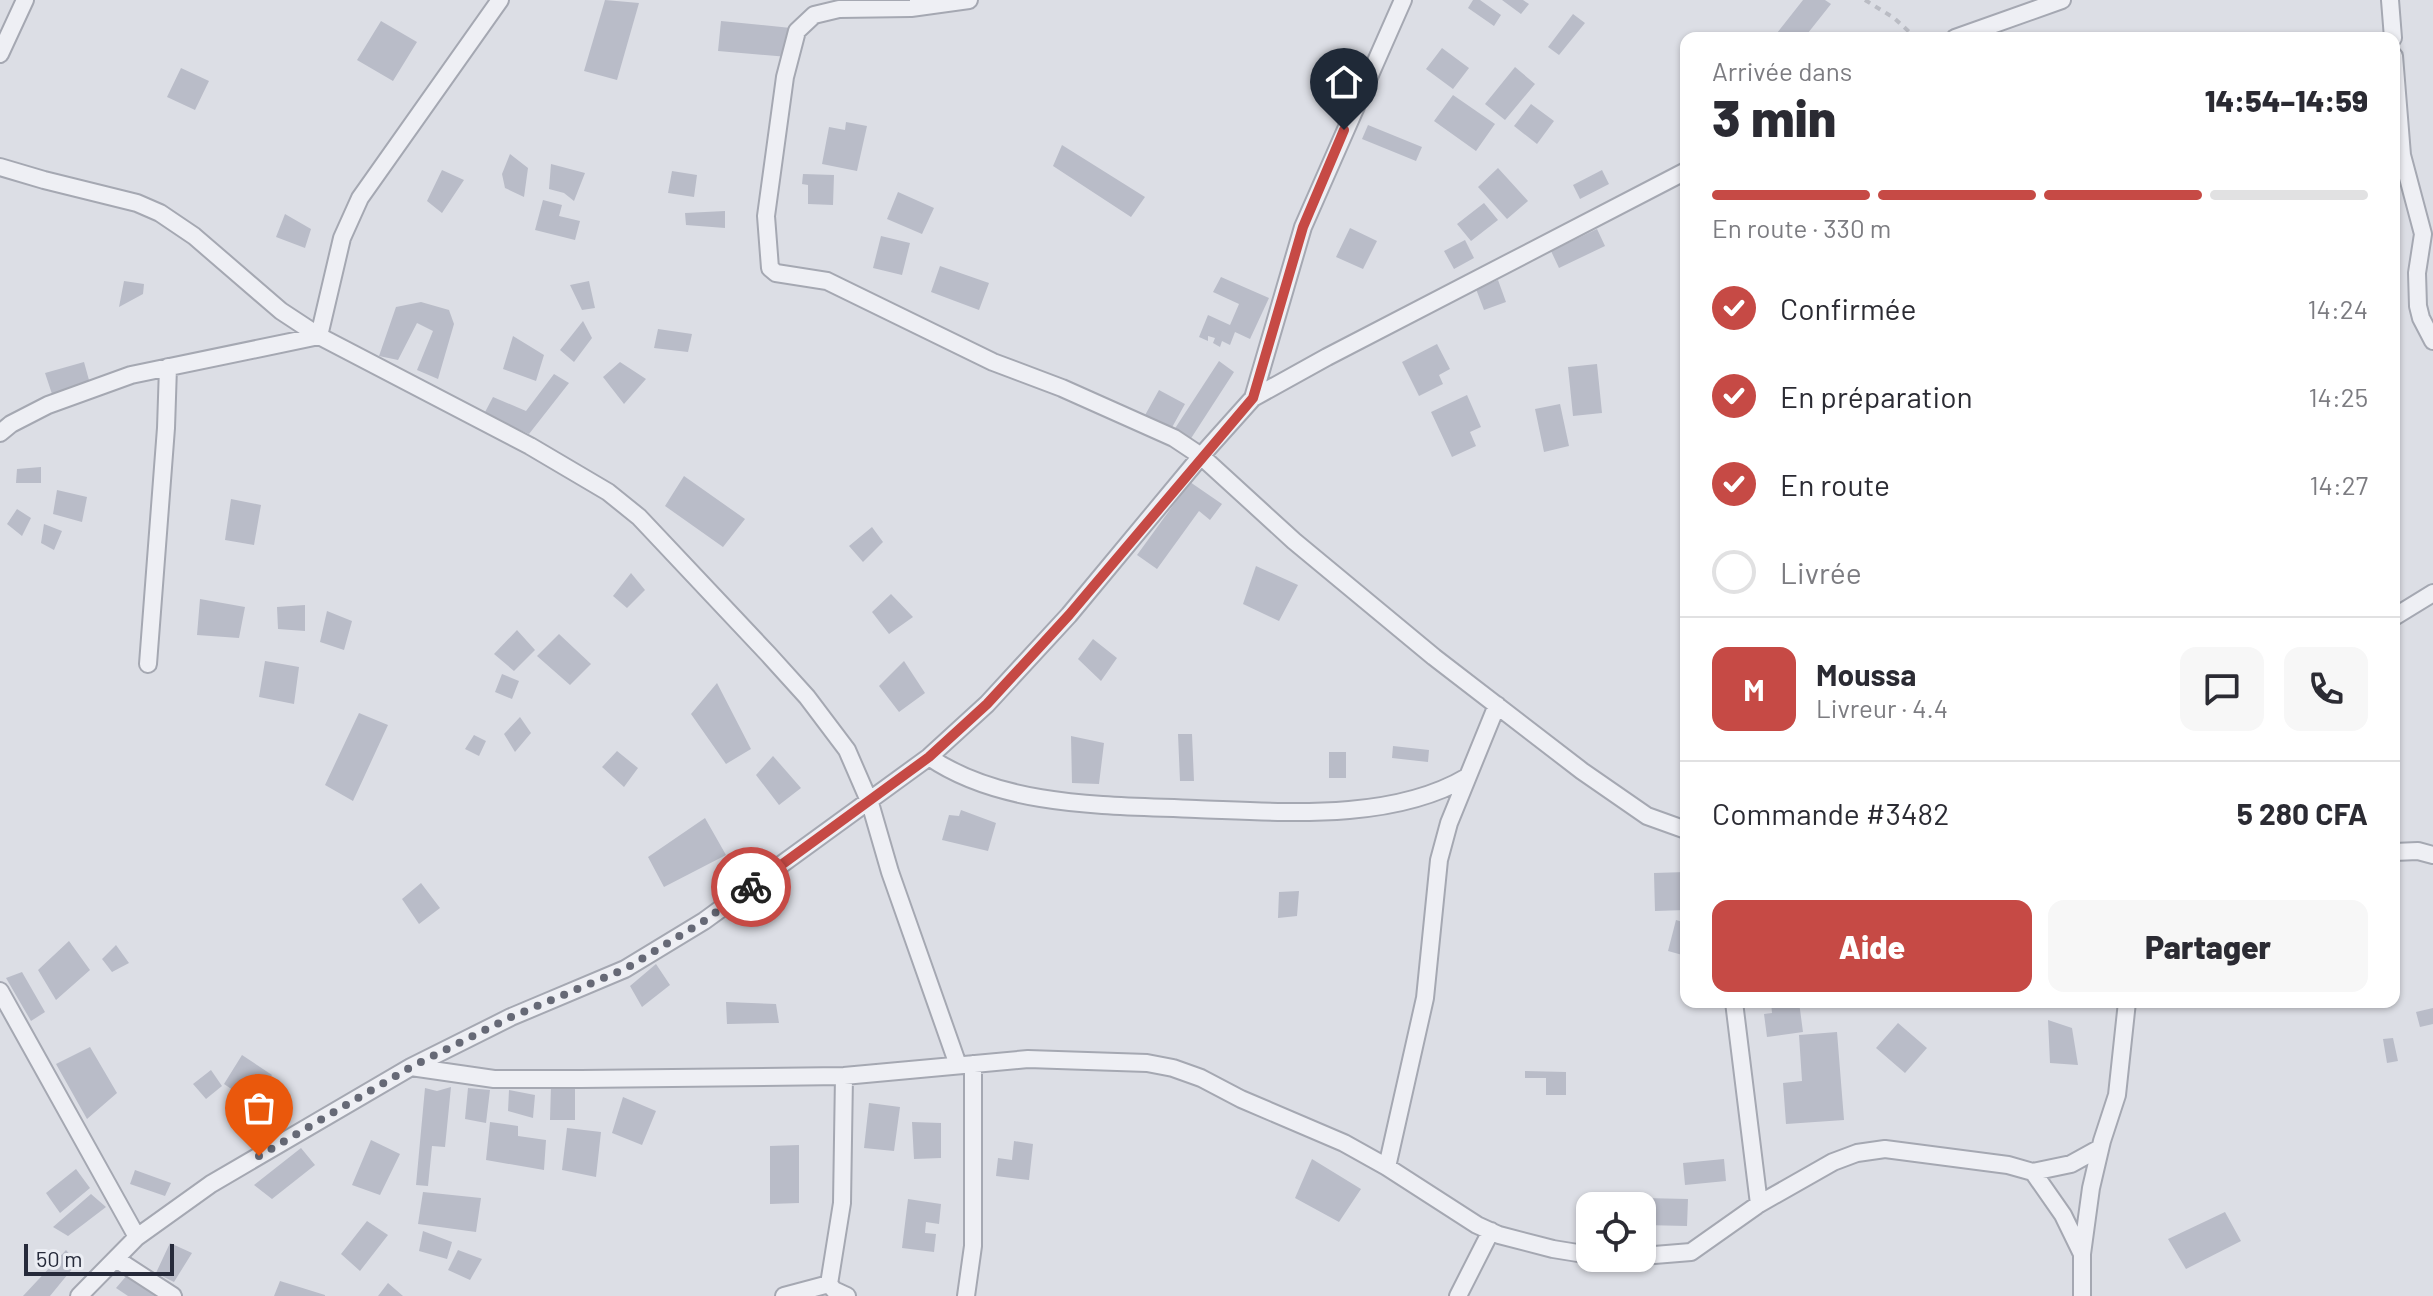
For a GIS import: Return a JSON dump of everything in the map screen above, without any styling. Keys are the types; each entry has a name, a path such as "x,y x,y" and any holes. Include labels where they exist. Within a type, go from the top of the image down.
{"street":[{"path":"0,54 25,0"},
{"path":"319,336 342,238 360,198 500,0"},
{"path":"969,0 911,8 839,9 814,15 797,31 785,77 766,216 770,268 776,273 827,281 993,362 1062,388 1174,438 1201,456 1294,541 1582,771 1647,816 1680,828"},
{"path":"1253,398 1303,227 1403,0"},
{"path":"1972,32 2062,0"},
{"path":"2390,0 2393,32"},
{"path":"2400,130 2402,155 2423,234 2417,273 2418,306 2433,341"},
{"path":"0,167 137,203 160,213 194,236 281,311 319,336 576,471 639,517 807,697 847,750 870,803 890,872 966,1065 973,1246 966,1296"},
{"path":"79,1296 137,1237 211,1184 411,1067 511,1017 625,969 704,921 870,803 929,757 987,704 1069,615 1253,398 1680,174"},
{"path":"0,433 48,405 131,375 319,336"},
{"path":"148,664 168,367"},
{"path":"2400,613 2433,593"},
{"path":"1387,1167 1425,998 1439,860 1449,823 1497,705"},
{"path":"929,757 949,771 1003,789 1056,800 1099,805 1291,813 1399,802 1467,777"},
{"path":"2400,852 2418,851 2433,855"},
{"path":"0,991 137,1237"},
{"path":"1735,1008 1759,1204"},
{"path":"2082,1296 2082,1254 2091,1188 2117,1095 2126,1008"},
{"path":"411,1067 494,1079 844,1076 1028,1059 1115,1061 1173,1068 1344,1143 1491,1231 1520,1241 1576,1252"},
{"path":"844,1076 842,1203 829,1284 847,1296"},
{"path":"1656,1255 1691,1252 1759,1204 1833,1162 1871,1150 1885,1149 1978,1161 2033,1172 2071,1164 2100,1148"},
{"path":"2033,1172 2063,1215 2082,1254"},
{"path":"1458,1296 1491,1231"},
{"path":"116,1259 173,1296"},
{"path":"784,1296 829,1284"}],"path":[{"path":"1865,0 1909,32"}],"building":[{"path":"605,0 639,3 617,80 584,71"},
{"path":"1473,0 1480,0 1501,15 1494,26 1468,8"},
{"path":"1502,0 1523,0 1529,4 1521,14"},
{"path":"1803,0 1825,0 1831,4 1809,32 1778,32"},
{"path":"1573,14 1585,23 1559,55 1548,47"},
{"path":"381,21 417,42 393,81 357,60"},
{"path":"721,21 791,28 788,57 718,51"},
{"path":"1442,48 1469,68 1453,89 1426,69"},
{"path":"1515,67 1535,84 1505,120 1485,104"},
{"path":"181,68 209,81 195,110 167,97"},
{"path":"1453,95 1495,124 1476,151 1434,121"},
{"path":"1531,104 1554,121 1537,144 1514,126"},
{"path":"846,122 867,126 857,171 822,164 829,127 845,130"},
{"path":"1368,125 1422,147 1416,161 1362,139"},
{"path":"1062,145 1145,197 1131,217 1053,166"},
{"path":"510,154 528,168 524,197 505,188 502,174"},
{"path":"551,164 585,173 574,201 564,193 549,189"},
{"path":"1498,168 1528,201 1507,219 1478,187"},
{"path":"442,170 464,180 442,213 427,201"},
{"path":"1602,170 1609,184 1580,199 1573,185"},
{"path":"672,171 697,175 694,197 668,193"},
{"path":"803,174 834,175 833,205 808,204 808,185 802,184"},
{"path":"898,192 934,208 922,234 887,219"},
{"path":"543,200 562,205 559,216 580,221 575,240 535,230"},
{"path":"1484,203 1498,220 1471,241 1457,224"},
{"path":"725,211 725,228 686,225 685,213"},
{"path":"285,214 311,229 305,248 276,237"},
{"path":"1350,228 1377,241 1363,269 1336,257"},
{"path":"1597,229 1605,246 1559,268 1551,251"},
{"path":"881,236 910,243 902,275 873,268"},
{"path":"1465,240 1474,258 1454,269 1444,251"},
{"path":"940,266 989,283 979,310 931,292"},
{"path":"1221,277 1269,298 1250,339 1235,332 1230,345 1222,341 1220,347 1213,343 1215,338 1208,336 1208,341 1199,337 1208,315 1230,325 1239,304 1213,292"},
{"path":"1498,280 1506,302 1484,310 1476,289"},
{"path":"124,281 144,284 143,294 119,307"},
{"path":"589,281 595,308 582,310 570,285"},
{"path":"421,302 449,310 454,324 438,379 417,370 433,331 417,323 398,360 379,356 396,307"},
{"path":"583,321 592,338 574,362 560,350"},
{"path":"658,329 692,334 688,352 654,348"},
{"path":"513,336 544,355 536,381 503,369"},
{"path":"1437,344 1450,369 1439,375 1443,384 1419,396 1402,362"},
{"path":"1219,361 1234,372 1188,443 1172,433"},
{"path":"84,362 92,391 55,403 45,373"},
{"path":"620,362 646,379 624,404 603,377"},
{"path":"1597,364 1602,413 1573,416 1568,367"},
{"path":"554,374 569,383 529,434 484,414 493,397 526,411"},
{"path":"1159,390 1185,404 1170,431 1144,417"},
{"path":"1467,395 1481,427 1470,432 1476,446 1452,457 1431,412"},
{"path":"1560,404 1569,446 1544,452 1535,409"},
{"path":"41,467 41,483 16,483 17,469"},
{"path":"684,476 745,519 723,547 665,506"},
{"path":"1190,482 1222,504 1210,520 1199,511 1157,569 1137,555"},
{"path":"57,490 87,497 82,522 53,514"},
{"path":"231,499 261,505 254,545 225,540"},
{"path":"17,509 31,518 22,536 7,524"},
{"path":"44,524 62,531 54,550 41,543"},
{"path":"872,527 883,542 863,562 849,546"},
{"path":"1256,566 1298,585 1279,621 1243,604"},
{"path":"631,573 645,590 627,608 613,596"},
{"path":"891,594 913,617 889,634 872,612"},
{"path":"200,599 245,607 239,638 197,635"},
{"path":"305,605 305,631 278,629 277,607"},
{"path":"327,611 352,621 344,650 320,642"},
{"path":"517,630 535,650 514,671 494,654"},
{"path":"559,634 591,664 570,685 537,656"},
{"path":"1093,639 1117,658 1101,681 1078,659"},
{"path":"265,661 299,667 294,704 259,697"},
{"path":"904,661 925,693 899,712 879,686"},
{"path":"502,674 519,681 512,699 495,692"},
{"path":"717,683 751,749 726,764 691,714"},
{"path":"359,713 388,725 353,801 325,785"},
{"path":"520,717 531,733 515,752 504,734"},
{"path":"1178,734 1192,734 1194,781 1180,781"},
{"path":"474,735 486,741 479,756 465,749"},
{"path":"1071,736 1104,743 1099,784 1072,783"},
{"path":"1393,746 1429,750 1428,762 1392,758"},
{"path":"617,751 638,768 624,787 602,767"},
{"path":"1329,752 1346,752 1346,778 1329,778"},
{"path":"773,756 801,788 779,805 756,775"},
{"path":"961,810 996,823 988,851 942,840 949,815 959,816"},
{"path":"705,818 726,855 664,887 648,857"},
{"path":"1680,872 1680,910 1655,911 1654,873"},
{"path":"421,883 440,908 419,924 402,899"},
{"path":"1299,891 1297,916 1278,918 1279,892"},
{"path":"1676,920 1680,921 1680,954 1668,951"},
{"path":"69,941 90,970 56,1000 38,970"},
{"path":"116,945 129,963 112,972 102,959"},
{"path":"656,964 670,985 642,1007 630,986"},
{"path":"22,972 45,1012 31,1021 6,978"},
{"path":"726,1002 776,1004 779,1023 727,1024"},
{"path":"1772,1008 1800,1008 1803,1032 1767,1037 1764,1014 1772,1013"},
{"path":"2433,1008 2433,1024 2420,1027 2416,1012"},
{"path":"2048,1020 2072,1028 2078,1065 2050,1063"},
{"path":"1898,1023 1927,1048 1905,1073 1876,1048"},
{"path":"1837,1032 1844,1120 1786,1124 1783,1083 1802,1081 1799,1035"},
{"path":"2393,1038 2398,1061 2387,1063 2383,1039"},
{"path":"90,1047 117,1093 87,1119 56,1064"},
{"path":"242,1055 272,1075 252,1103 224,1084"},
{"path":"211,1070 222,1086 206,1099 193,1084"},
{"path":"1525,1071 1566,1072 1566,1095 1546,1095 1546,1078 1525,1078"},
{"path":"551,1086 575,1086 575,1120 550,1120"},
{"path":"451,1087 445,1147 432,1146 428,1186 416,1185 425,1088 437,1091"},
{"path":"468,1088 490,1090 486,1123 465,1119"},
{"path":"509,1090 535,1095 533,1118 508,1111"},
{"path":"623,1097 656,1111 642,1145 612,1133"},
{"path":"869,1103 900,1107 894,1151 864,1148"},
{"path":"490,1122 518,1126 518,1136 546,1140 544,1170 486,1160"},
{"path":"912,1122 941,1123 941,1158 914,1159"},
{"path":"567,1128 601,1132 596,1177 562,1170"},
{"path":"371,1140 400,1154 380,1195 352,1185"},
{"path":"1014,1141 1033,1144 1029,1180 996,1176 998,1158 1012,1160"},
{"path":"799,1145 799,1203 770,1204 770,1146"},
{"path":"301,1148 315,1165 272,1199 254,1185"},
{"path":"1312,1159 1361,1189 1339,1222 1295,1198"},
{"path":"1724,1159 1726,1181 1685,1185 1683,1163"},
{"path":"76,1169 90,1188 60,1213 46,1193"},
{"path":"135,1170 171,1183 165,1196 130,1184"},
{"path":"423,1192 481,1198 476,1232 418,1224"},
{"path":"91,1194 106,1207 68,1236 53,1227"},
{"path":"1656,1198 1688,1199 1687,1226 1656,1225"},
{"path":"908,1199 941,1204 939,1224 926,1222 925,1233 936,1234 934,1252 902,1248"},
{"path":"2225,1212 2241,1241 2186,1269 2168,1239"},
{"path":"367,1221 388,1235 360,1271 341,1254"},
{"path":"423,1231 452,1242 447,1259 419,1251"},
{"path":"170,1243 192,1253 174,1282 156,1273"},
{"path":"66,1250 77,1263 50,1296 23,1296"},
{"path":"458,1250 482,1259 470,1280 448,1270"},
{"path":"128,1274 166,1296 128,1296 116,1288"},
{"path":"280,1281 325,1295 325,1296 274,1296"},
{"path":"388,1283 403,1296 378,1296"}],"way so far":[{"path":"259,1156 411,1067 511,1017 625,969 704,921 751,887"}],"route":[{"path":"751,887 870,803 929,757 987,704 1069,615 1253,398 1303,227 1344,130"}]}
